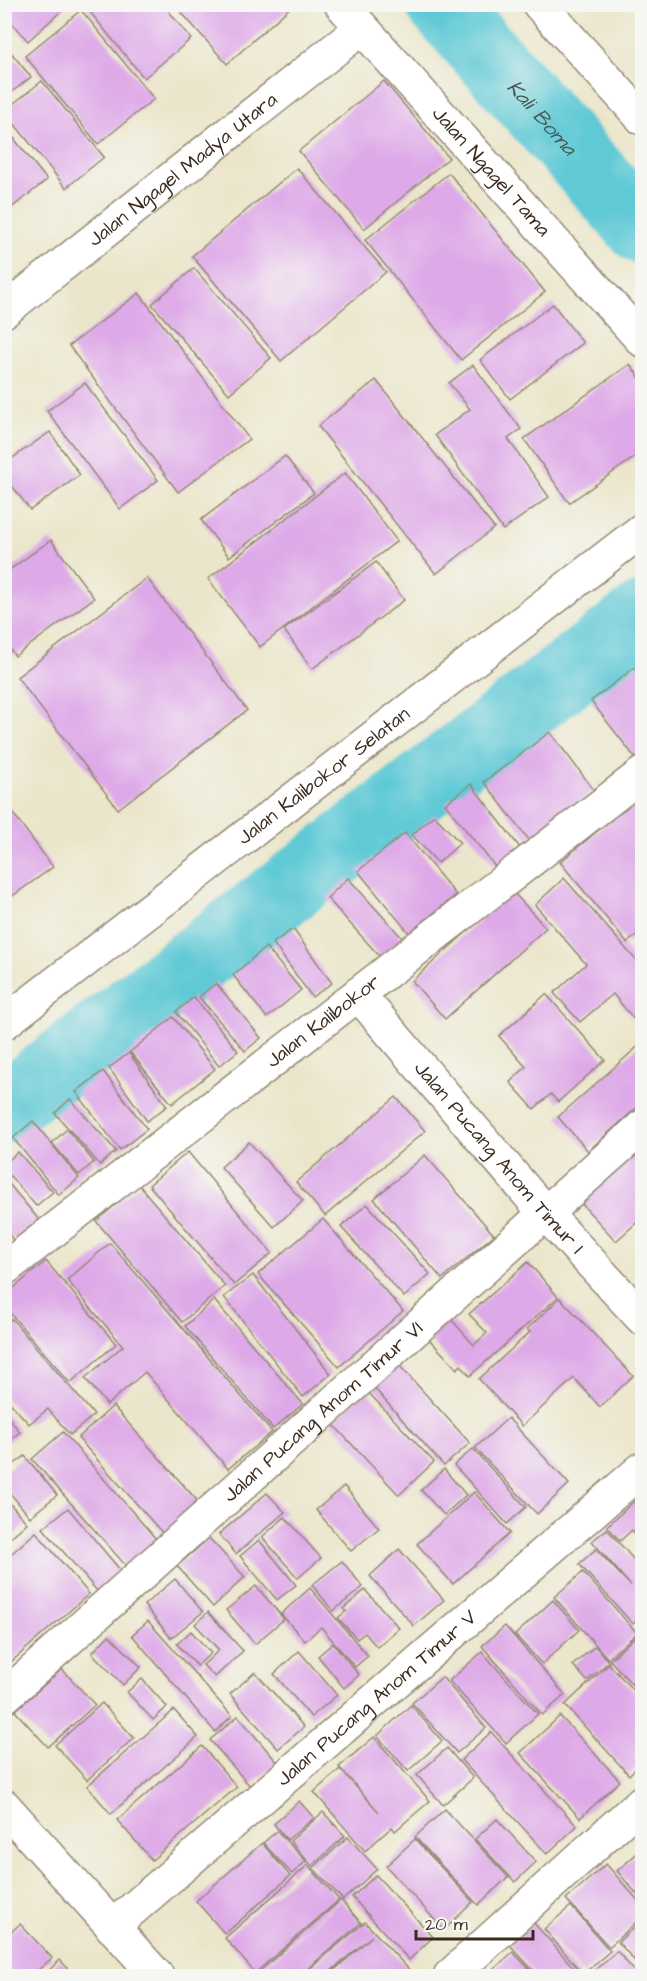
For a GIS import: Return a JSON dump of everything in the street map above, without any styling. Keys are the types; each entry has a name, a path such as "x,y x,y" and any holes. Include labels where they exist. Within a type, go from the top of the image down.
{"street":[{"path":"539,4 642,118"},
{"name":"Jalan Ngagel Madya Utara","path":"4,311 351,16"},
{"name":"Jalan Ngagel Tama","path":"351,16 642,340"},
{"name":"Jalan Kalibokor Selatan","path":"4,1023 642,530"},
{"name":"Jalan Kalibokor","path":"4,1269 642,774"},
{"name":"Jalan Pucang Anom Timur I","path":"358,994 545,1213 642,1318"},
{"name":"Jalan Pucang Anom Timur VI","path":"4,1697 642,1127"},
{"name":"Jalan Pucang Anom Timur V","path":"112,1928 642,1469"},
{"path":"450,1977 642,1802"},
{"path":"4,1806 157,1977"}],"building":[{"path":"4,4 69,4 28,41 4,14"},
{"path":"86,4 163,4 191,39 144,78 85,6"},
{"path":"174,4 294,4 227,64"},
{"path":"81,10 154,99 98,144 25,56"},
{"path":"4,44 31,77 4,98"},
{"path":"42,81 104,157 66,188 4,111"},
{"path":"384,81 449,158 364,229 299,151"},
{"path":"4,126 47,180 10,209 4,202"},
{"path":"297,168 386,272 281,361 192,256"},
{"path":"449,173 545,292 461,360 365,240"},
{"path":"194,268 271,358 229,394 152,304"},
{"path":"139,293 249,439 178,492 69,346"},
{"path":"553,304 583,343 510,399 480,360"},
{"path":"630,364 642,381 642,452 569,503 524,439"},
{"path":"473,365 521,429 508,439 549,497 503,530 435,435 470,409 449,383"},
{"path":"376,380 494,528 436,574 318,426"},
{"path":"85,383 158,480 120,509 47,411"},
{"path":"50,432 80,475 30,510 4,475 4,464"},
{"path":"285,456 314,493 229,557 201,520"},
{"path":"345,473 397,541 260,647 208,579"},
{"path":"51,540 94,598 15,656 4,642 4,574"},
{"path":"376,562 404,600 312,669 284,630"},
{"path":"147,578 247,710 118,809 17,677"},
{"path":"642,662 642,762 640,764 591,701"},
{"path":"550,732 594,790 529,840 484,782"},
{"path":"471,784 521,849 497,869 445,804"},
{"path":"642,794 642,930 627,943 560,862"},
{"path":"4,801 53,867 4,902"},
{"path":"434,815 460,843 438,863 412,835"},
{"path":"405,833 456,895 409,933 358,871"},
{"path":"348,878 405,941 383,960 327,898"},
{"path":"564,878 642,967 642,1029 613,994 580,1022 554,993 586,964 535,905"},
{"path":"512,891 546,928 445,1019 412,981"},
{"path":"293,929 332,983 312,997 273,943"},
{"path":"266,947 301,990 267,1018 233,975"},
{"path":"216,983 261,1038 245,1051 199,997"},
{"path":"546,994 605,1060 558,1102 551,1094 534,1109 510,1082 526,1067 499,1036"},
{"path":"194,997 238,1051 219,1066 176,1012"},
{"path":"173,1017 215,1069 172,1104 130,1052"},
{"path":"642,1043 642,1103 588,1151 558,1117"},
{"path":"129,1053 167,1106 147,1121 109,1068"},
{"path":"103,1071 147,1129 120,1150 76,1092"},
{"path":"396,1097 425,1131 325,1216 296,1182"},
{"path":"70,1099 116,1151 100,1165 55,1113"},
{"path":"33,1121 79,1178 59,1195 13,1138"},
{"path":"67,1129 94,1162 79,1175 52,1143"},
{"path":"642,1141 642,1218 616,1241 577,1199"},
{"path":"249,1142 303,1201 274,1227 221,1167"},
{"path":"18,1152 53,1192 36,1206 4,1169 4,1164"},
{"path":"188,1152 272,1253 234,1285 149,1185"},
{"path":"425,1155 494,1235 442,1279 374,1199"},
{"path":"4,1178 39,1220 13,1240 4,1229"},
{"path":"139,1185 225,1286 182,1322 96,1221"},
{"path":"367,1204 430,1274 404,1297 341,1227"},
{"path":"323,1219 403,1311 339,1367 258,1274"},
{"path":"110,1243 272,1432 228,1469 145,1372 107,1405 85,1378 123,1346 67,1280"},
{"path":"46,1261 116,1344 70,1383 4,1306 4,1296"},
{"path":"528,1262 558,1297 470,1376 461,1365 457,1369 428,1338 450,1318 474,1345 487,1333 469,1314"},
{"path":"253,1275 331,1374 303,1397 224,1297"},
{"path":"560,1298 633,1376 600,1407 574,1378 522,1426 479,1379 530,1332 527,1329"},
{"path":"214,1300 303,1404 273,1429 185,1326"},
{"path":"12,1319 94,1415 70,1435 48,1409 29,1424 4,1396 4,1325"},
{"path":"399,1365 470,1443 444,1466 374,1388"},
{"path":"366,1390 434,1462 399,1495 331,1422"},
{"path":"113,1406 202,1506 166,1537 78,1438"},
{"path":"4,1412 20,1432 4,1444"},
{"path":"508,1418 569,1484 537,1514 475,1448"},
{"path":"63,1432 157,1540 127,1567 32,1459"},
{"path":"473,1449 526,1507 507,1524 454,1465"},
{"path":"25,1456 57,1495 30,1517 4,1486 4,1472"},
{"path":"444,1469 466,1495 444,1515 421,1490"},
{"path":"344,1486 379,1528 351,1551 316,1510"},
{"path":"474,1492 510,1533 453,1584 417,1544"},
{"path":"267,1493 285,1512 236,1554 219,1534"},
{"path":"642,1494 642,1541 632,1530 620,1541 607,1526"},
{"path":"4,1497 27,1523 4,1543"},
{"path":"68,1508 121,1571 97,1591 43,1528"},
{"path":"285,1517 321,1558 298,1578 262,1537"},
{"path":"607,1529 642,1569 642,1615 633,1624 579,1564 596,1549 631,1586 592,1541"},
{"path":"36,1532 89,1594 4,1668 4,1560"},
{"path":"209,1538 245,1577 213,1607 177,1566"},
{"path":"259,1540 296,1585 277,1600 240,1556"},
{"path":"399,1549 444,1600 414,1626 370,1576"},
{"path":"342,1561 363,1587 333,1611 312,1585"},
{"path":"583,1572 637,1633 608,1659 554,1597"},
{"path":"175,1579 203,1612 171,1638 144,1605"},
{"path":"256,1586 284,1619 255,1644 226,1610"},
{"path":"310,1588 368,1656 355,1667 321,1627 305,1641 281,1614"},
{"path":"365,1590 399,1628 377,1647 365,1633 357,1639 338,1618 346,1611 343,1609"},
{"path":"553,1600 579,1630 542,1664 515,1635"},
{"path":"208,1612 243,1651 215,1677 203,1665 219,1650 195,1624"},
{"path":"148,1621 232,1716 215,1732 132,1635"},
{"path":"505,1626 565,1695 542,1715 482,1646"},
{"path":"191,1631 211,1653 197,1666 177,1644"},
{"path":"639,1633 642,1637 642,1684 637,1690 610,1660"},
{"path":"109,1635 141,1667 123,1685 92,1653"},
{"path":"333,1643 359,1675 344,1688 318,1656"},
{"path":"595,1646 609,1662 587,1681 573,1665"},
{"path":"299,1651 337,1695 311,1717 274,1674"},
{"path":"482,1652 538,1714 506,1743 449,1681"},
{"path":"609,1664 642,1700 642,1762 629,1775 565,1705"},
{"path":"62,1669 95,1705 48,1747 15,1711"},
{"path":"255,1672 304,1727 278,1749 230,1694"},
{"path":"442,1677 486,1728 457,1753 412,1703"},
{"path":"142,1679 167,1707 153,1720 127,1692"},
{"path":"102,1703 134,1738 87,1780 55,1745"},
{"path":"411,1705 442,1741 408,1771 377,1736"},
{"path":"174,1710 198,1737 111,1814 87,1786"},
{"path":"238,1716 277,1762 250,1786 210,1740"},
{"path":"560,1716 620,1781 580,1818 520,1753"},
{"path":"491,1732 577,1826 547,1854 461,1760"},
{"path":"374,1737 430,1801 395,1831 392,1827 365,1851 314,1792 340,1769 379,1812 339,1767"},
{"path":"202,1746 237,1787 152,1860 117,1820"},
{"path":"447,1748 473,1778 443,1805 417,1775"},
{"path":"299,1801 314,1818 287,1840 274,1824"},
{"path":"445,1809 508,1877 478,1905 415,1837"},
{"path":"323,1812 345,1836 312,1866 290,1841"},
{"path":"497,1819 536,1862 515,1882 475,1839"},
{"path":"277,1831 306,1861 292,1874 263,1843"},
{"path":"348,1837 377,1869 343,1900 313,1868"},
{"path":"415,1839 473,1902 444,1930 386,1866"},
{"path":"262,1843 290,1876 225,1934 196,1901"},
{"path":"642,1849 642,1900 617,1871"},
{"path":"606,1864 642,1905 642,1917 609,1947 566,1899"},
{"path":"308,1865 339,1900 255,1973 225,1938"},
{"path":"376,1875 433,1937 409,1960 352,1897"},
{"path":"341,1900 361,1923 299,1976 264,1976 260,1971"},
{"path":"571,1906 610,1951 583,1974 544,1929"},
{"path":"642,1920 642,1969 618,1942"},
{"path":"365,1922 412,1973 408,1976 328,1976 372,1936 325,1976 301,1976"},
{"path":"534,1923 581,1976 538,1976 510,1945"},
{"path":"20,1924 52,1958 31,1976 4,1976 4,1938"},
{"path":"617,1951 639,1976 588,1976"},
{"path":"513,1952 536,1976 486,1976"},
{"path":"60,1960 75,1976 43,1976"}],"waterway":[{"name":"Kali Boma","path":"441,4 642,229"},
{"path":"4,1108 642,617"}]}
